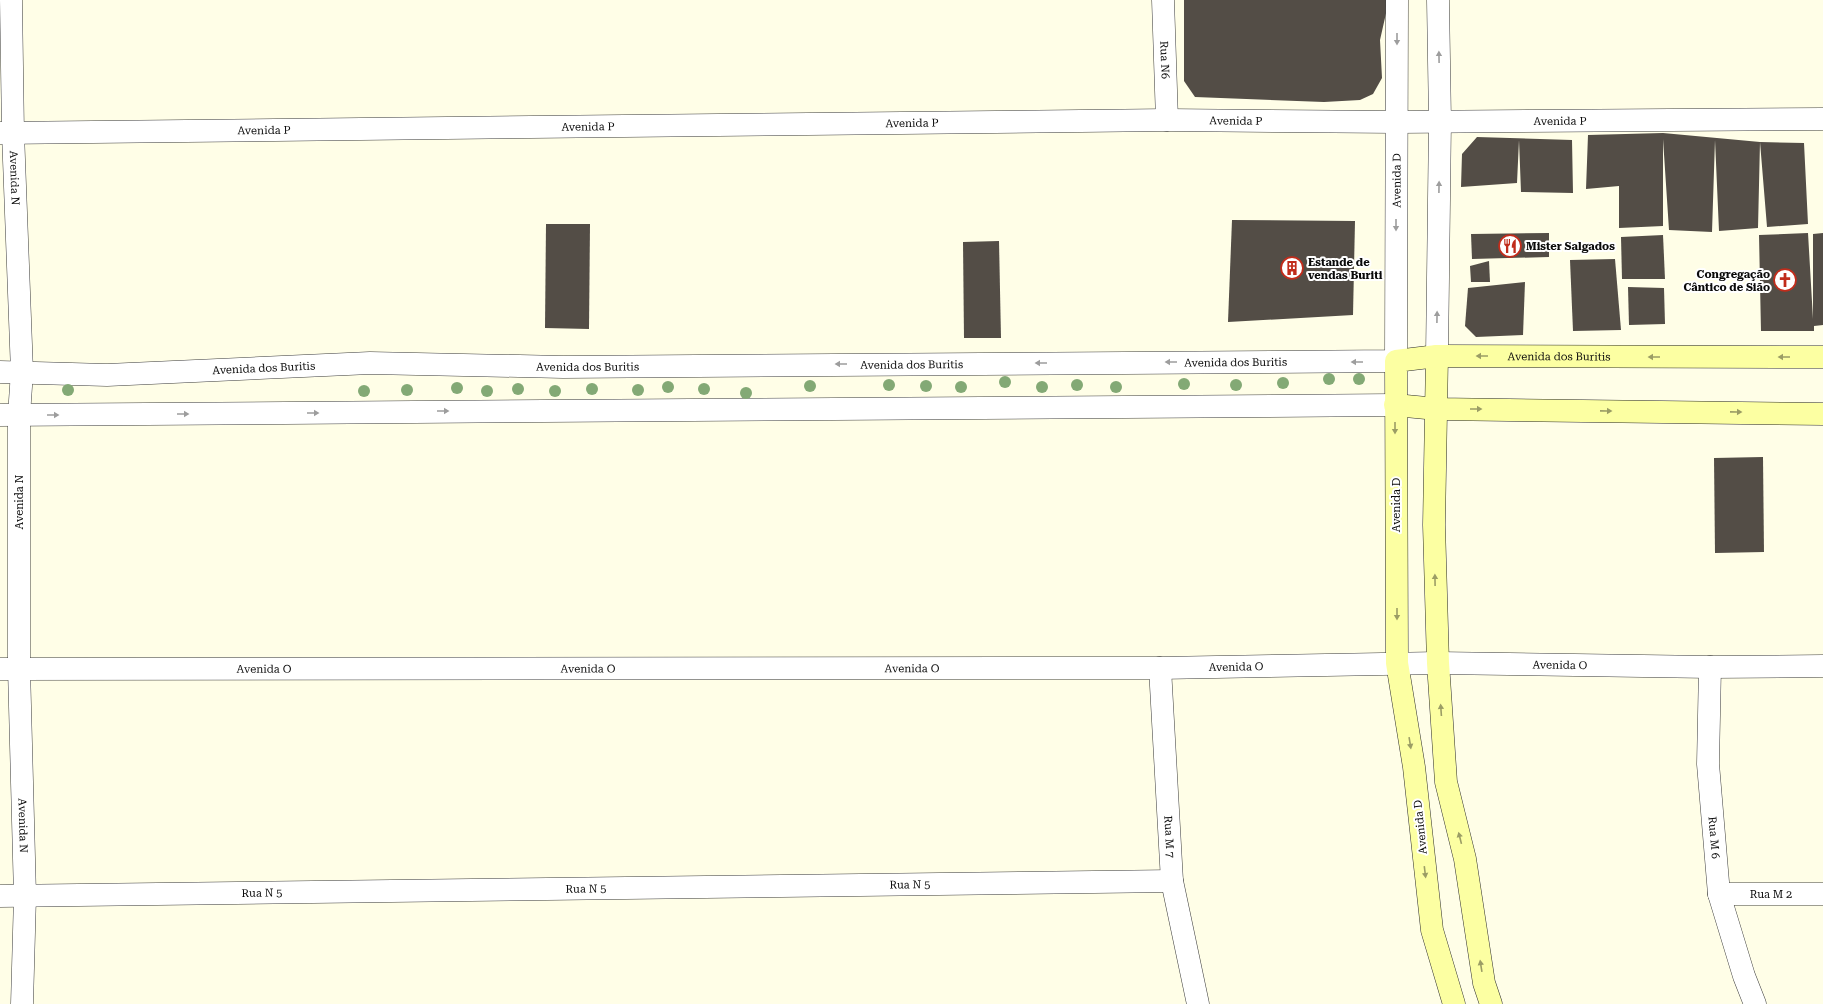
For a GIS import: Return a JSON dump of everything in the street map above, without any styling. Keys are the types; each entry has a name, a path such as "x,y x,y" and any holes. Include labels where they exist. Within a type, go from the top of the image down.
{"main road":[{"name":"Avenida dos Buritis","path":"1396,361 1436,356 1823,357"},
{"path":"1436,356 1437,409 1434,525 1438,663 1446,782 1465,859 1484,983 1491,1004"},
{"name":"Avenida D","path":"1396,361 1397,663 1414,767 1432,930 1454,1004"},
{"path":"1395,405 1437,409 1823,414"}],"street":[{"name":"Avenida N","path":"11,0 6,133 22,372 9,415 9,668 25,896 22,1004"},
{"name":"Rua N6","path":"1163,0 1167,120"},
{"name":"Avenida D","path":"1396,361 1397,0"},
{"path":"1436,356 1440,121 1438,0"},
{"name":"Avenida P","path":"6,133 1167,120 1397,122 1823,119"},
{"name":"Avenida dos Buritis","path":"0,372 106,375 370,364 571,366 1396,361"},
{"path":"9,415 1395,405"},
{"name":"Avenida O","path":"9,668 1160,668 1397,663 1823,666"},
{"name":"Rua M 6","path":"1710,666 1708,764 1719,894 1744,976 1755,1004"},
{"name":"Rua M 7","path":"1160,668 1172,881 1198,1004"},
{"name":"Rua N 5","path":"0,896 1172,881"},
{"name":"Rua M 2","path":"1719,894 1823,894"}],"building":[{"path":"1184,0 1389,0 1380,40 1382,78 1373,94 1360,100 1324,102 1195,97 1184,81"},
{"path":"1663,133 1760,142 1758,228 1719,231 1715,140 1712,232 1669,230 1663,139 1663,226 1619,228 1619,186 1586,189 1588,135"},
{"path":"1477,137 1572,140 1573,193 1521,192 1519,140 1517,183 1461,187 1462,154"},
{"path":"1760,142 1804,143 1808,224 1767,227"},
{"name":"Estande de vendas Buriti","path":"1232,220 1355,221 1353,315 1228,322"},
{"path":"546,224 590,224 589,329 545,328"},
{"name":"Mister Salgados","path":"1549,233 1549,257 1472,259 1471,234"},
{"name":"Congregação Cântico de Sião","path":"1808,233 1813,319 1813,234 1823,233 1823,325 1814,326 1814,331 1761,331 1759,235"},
{"path":"1663,235 1665,279 1622,279 1621,237"},
{"path":"999,241 1001,338 964,338 963,242"},
{"path":"1615,259 1621,330 1573,331 1570,260"},
{"path":"1489,261 1490,282 1471,282 1470,266"},
{"path":"1525,282 1523,335 1476,337 1465,326 1468,288"},
{"path":"1628,287 1664,288 1665,324 1629,325"},
{"path":"1763,457 1764,552 1715,553 1714,458"}],"place":[{"name":"Mister Salgados","path":"1510,246"},
{"name":"Estande de vendas Buriti","path":"1292,268"},
{"name":"Congregação Cântico de Sião","path":"1785,280"}]}
